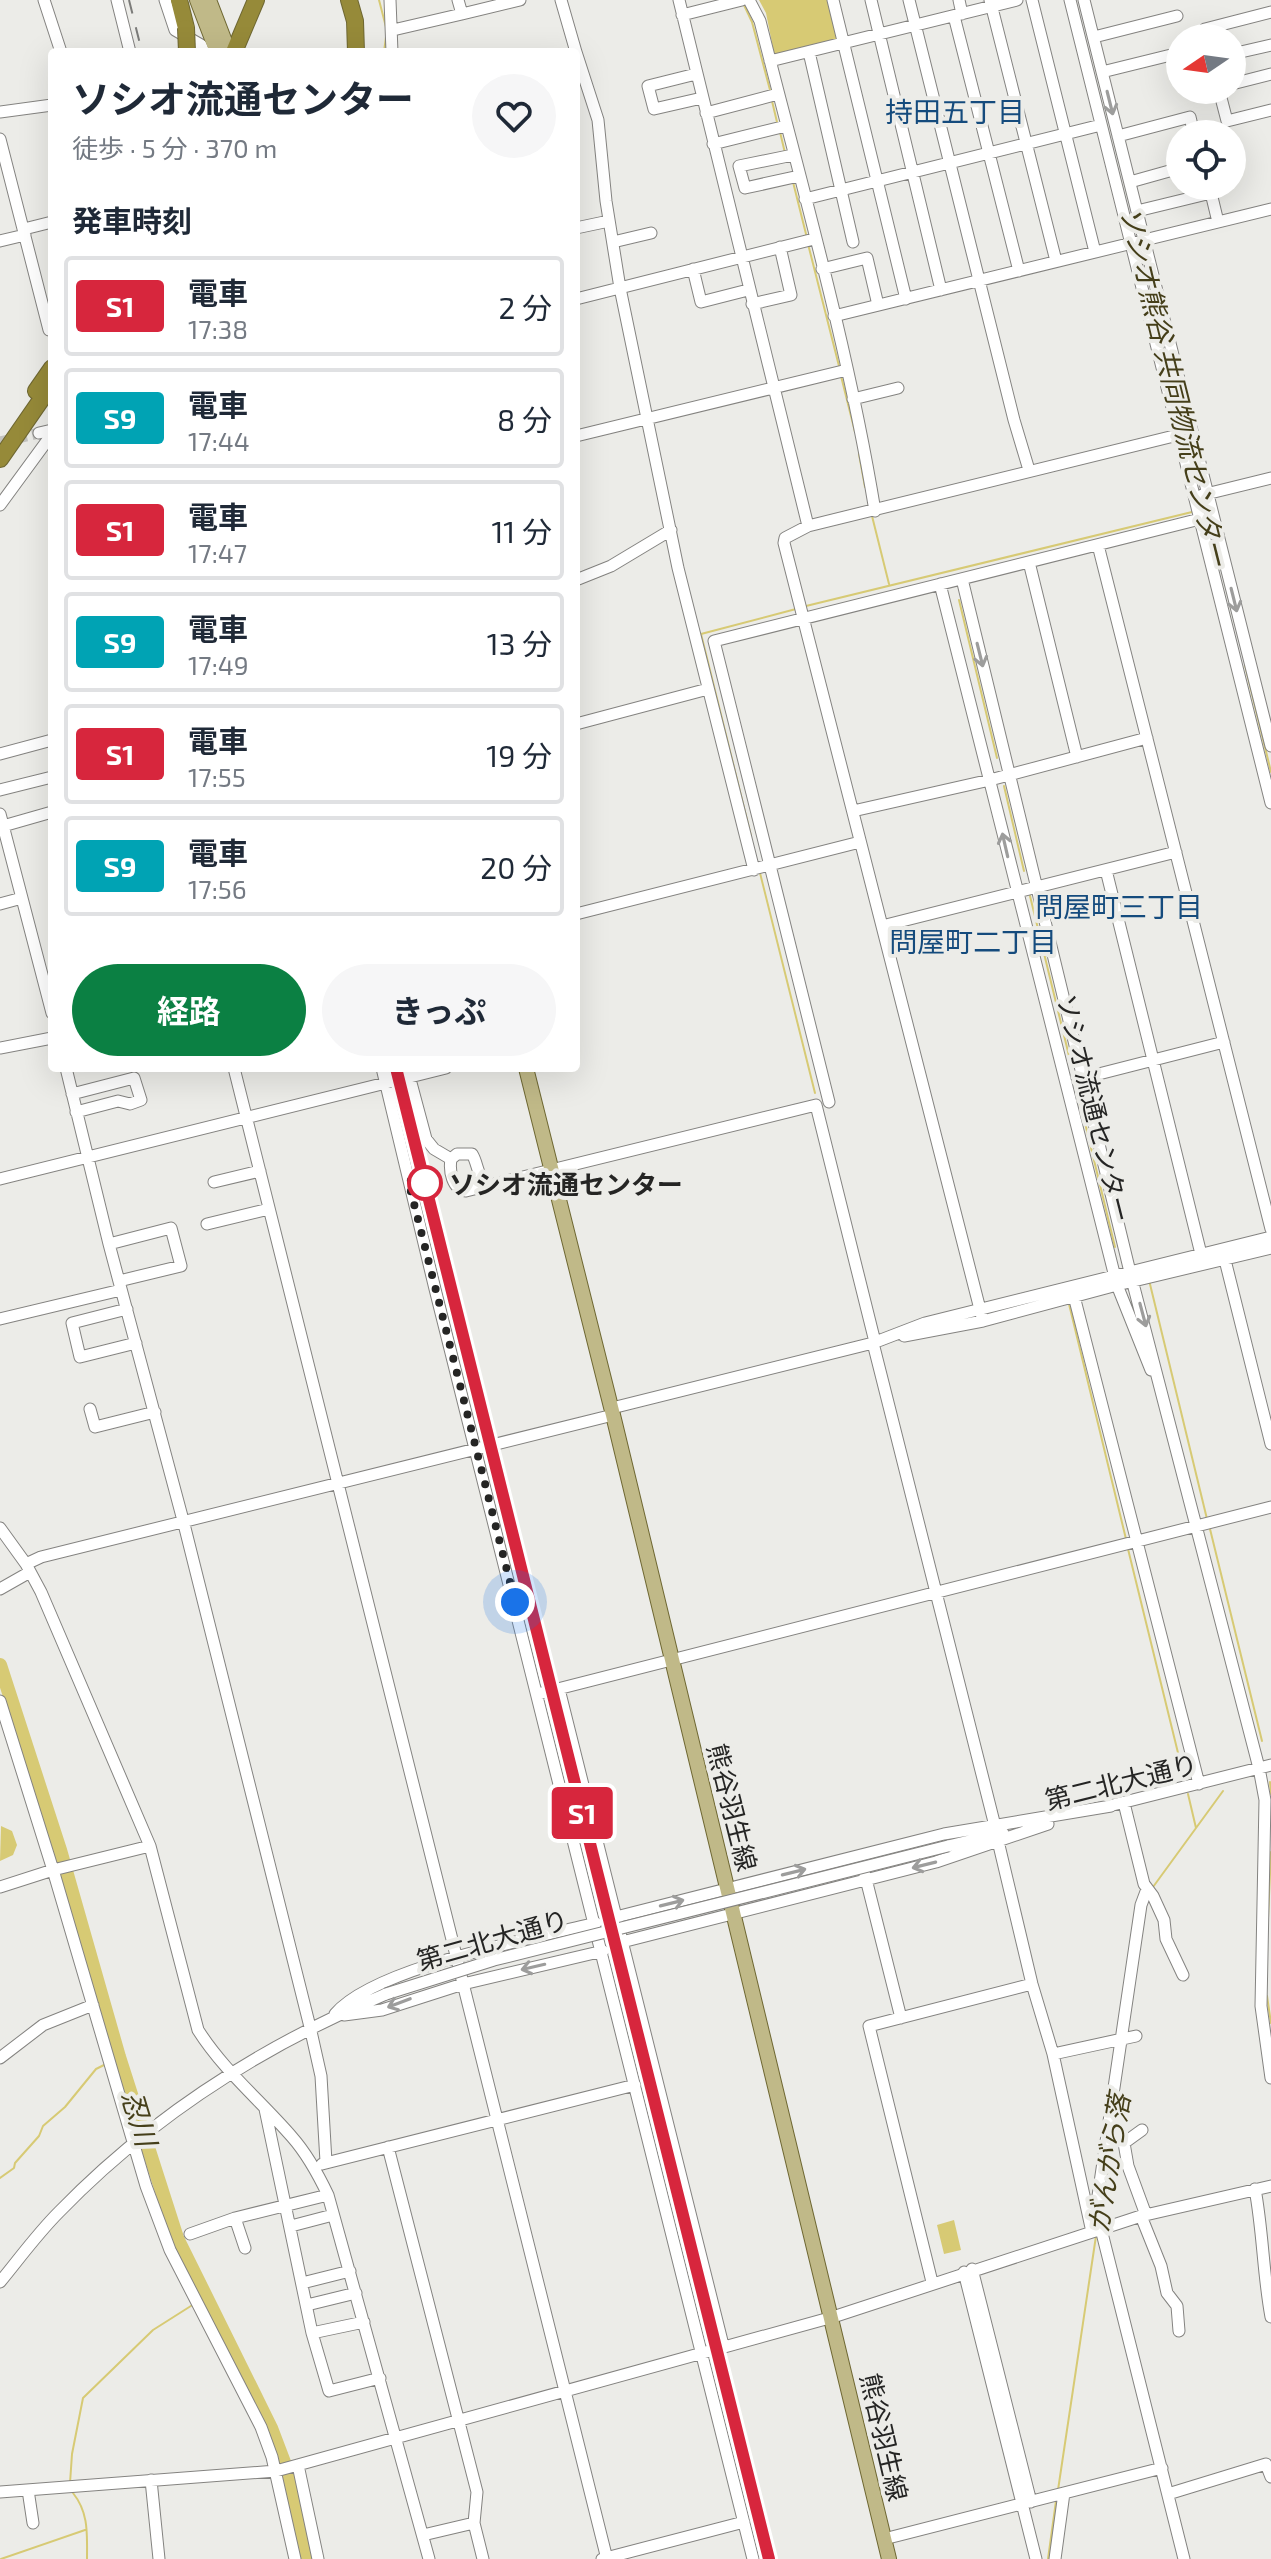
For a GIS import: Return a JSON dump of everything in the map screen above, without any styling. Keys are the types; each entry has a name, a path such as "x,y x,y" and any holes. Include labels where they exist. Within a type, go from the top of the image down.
{"highway":[{"path":"179,0 187,48"},
{"path":"237,48 256,0"},
{"path":"238,48 267,0"},
{"path":"349,0 355,21 356,48"},
{"path":"359,0 366,48"},
{"path":"0,441 48,374"},
{"path":"0,459 48,390"}],"main road":[{"path":"197,0 215,48"},
{"path":"209,0 236,48"},
{"name":"熊谷羽生線","path":"527,1072 833,2317 889,2559"}],"street":[{"path":"44,0 60,48"},
{"path":"117,0 129,48"},
{"path":"165,0 175,30 202,48"},
{"path":"390,0 392,48"},
{"path":"458,0 462,14"},
{"path":"393,30 520,0"},
{"path":"561,0 575,48"},
{"path":"679,0 808,526"},
{"path":"682,15 742,0"},
{"path":"749,0 760,21 834,316 865,448 875,511"},
{"path":"833,0 906,299"},
{"path":"871,0 941,290"},
{"path":"909,0 1029,470"},
{"path":"959,0 958,15 1019,271"},
{"path":"770,61 915,27 991,3 1017,0"},
{"path":"1032,0 1095,252"},
{"path":"1070,0 1101,125 1139,242 1202,495 1271,746"},
{"path":"1084,0 1137,211 1139,242 1178,435 1202,495 1200,519 1271,803"},
{"path":"991,3 1056,261"},
{"path":"1224,24 1271,12"},
{"path":"1094,37 1177,16"},
{"path":"1246,51 1271,45"},
{"path":"809,52 853,242"},
{"path":"1102,72 1166,56"},
{"path":"580,64 598,120 620,288 671,530 754,870"},
{"path":"696,74 648,86 654,109 702,98"},
{"path":"1246,80 1271,74"},
{"path":"706,113 778,94"},
{"path":"1223,104 1227,121 1271,110"},
{"path":"0,112 48,106"},
{"path":"1118,136 1166,123"},
{"path":"805,199 1101,125"},
{"path":"713,144 786,126"},
{"path":"0,139 24,232 47,301"},
{"path":"793,155 739,166 745,188 799,176"},
{"path":"1130,182 1166,172"},
{"path":"1137,211 1211,193 1218,222"},
{"path":"834,316 1271,209"},
{"path":"580,227 609,221"},
{"path":"0,241 48,223"},
{"path":"613,242 651,233"},
{"path":"580,298 814,239"},
{"path":"752,304 791,295 780,247"},
{"path":"822,269 867,258 878,305"},
{"path":"693,269 701,302 748,290"},
{"path":"580,435 847,370"},
{"path":"853,399 898,388"},
{"path":"39,433 48,432"},
{"path":"982,1315 803,619 785,538 808,526 1178,435"},
{"path":"0,505 48,438"},
{"path":"1202,495 1271,478"},
{"path":"829,1102 714,641 1200,519"},
{"path":"580,578 611,566 671,530"},
{"path":"1098,545 1271,1229"},
{"path":"1029,562 1077,757"},
{"path":"962,579 1132,1277 1166,1404 1205,1525 1265,1767 1261,2006 1271,2078"},
{"name":"ソシオ流通センター","path":"940,584 1116,1280 1127,1315 1166,1404"},
{"path":"580,723 708,689"},
{"path":"853,811 990,780 1147,738"},
{"path":"0,754 48,741"},
{"path":"0,790 48,778"},
{"path":"48,813 2,820 48,998"},
{"path":"580,913 860,842"},
{"path":"882,926 1176,852"},
{"path":"1106,870 1201,1254"},
{"path":"0,904 22,898"},
{"path":"0,1048 48,1039"},
{"path":"1083,1078 1224,1042"},
{"path":"67,1072 310,2027 321,2076 320,2165 429,2559"},
{"path":"235,1072 605,2559 744,2522"},
{"path":"383,1072 753,2559"},
{"path":"0,1179 386,1082 408,1072 426,1139 434,1149 451,1159"},
{"path":"72,1094 134,1078 141,1100 130,1104 118,1101 76,1112"},
{"path":"451,1159 452,1175 459,1190 466,1191 816,1105 995,1826"},
{"path":"451,1159 457,1154 472,1154 480,1177 491,1184"},
{"path":"214,1182 260,1171"},
{"path":"207,1224 269,1209"},
{"path":"0,1319 181,1266 171,1228 109,1244"},
{"path":"1132,1277 1201,1254 1271,1237"},
{"path":"982,1315 1116,1280 1225,1260 1271,1248"},
{"path":"1225,1260 1271,1444"},
{"path":"0,1589 41,1557 477,1450 892,1338 925,1323 1074,1296 1116,1280"},
{"path":"1074,1296 1130,1545 1199,1784"},
{"path":"127,1309 72,1323 80,1357 136,1343"},
{"path":"90,1409 95,1427 155,1412"},
{"path":"538,1694 1271,1507"},
{"path":"0,1528 28,1568 54,1619 150,1846 198,2030 211,2051 320,2165"},
{"path":"559,1689 723,2345"},
{"path":"0,1701 4,1726 56,1869 111,2070 170,2250 261,2427 276,2471 295,2559"},
{"name":"第二北大通り","path":"0,2282 60,2210 149,2130 231,2073 310,2027 386,1994 494,1960 1265,1767"},
{"path":"1124,1803 1149,1892 1166,1926 1166,1939 1183,1975"},
{"path":"616,1917 944,1834 1111,1806"},
{"path":"622,1942 936,1862 1060,1819"},
{"path":"998,1841 1032,1984 1053,2054 1096,2230 1184,2559"},
{"path":"0,1887 56,1869 150,1846"},
{"path":"860,1855 901,2018"},
{"path":"1096,2230 1127,2037 1141,1905 1149,1892"},
{"path":"334,2016 345,2002 391,1978 456,1958 596,1923"},
{"path":"334,2016 382,2010 463,1984 603,1951"},
{"path":"932,2282 869,2026 1032,1984"},
{"path":"0,2058 43,2025 93,2005"},
{"path":"1053,2054 1127,2037"},
{"path":"320,2165 635,2085"},
{"path":"265,2109 312,2333 329,2391 380,2378"},
{"path":"1142,2130 1124,2143 1128,2166 1167,2293 1177,2306 1179,2331"},
{"path":"270,2137 288,2132"},
{"path":"388,2147 477,2492 474,2523 483,2559"},
{"path":"1,2490 276,2471 701,2351 833,2317 932,2282 1144,2216 1271,2186"},
{"path":"1255,2189 1263,2232 1264,2278 1271,2317"},
{"path":"190,2234 235,2218 328,2195"},
{"path":"291,2226 333,2215"},
{"path":"235,2218 245,2248"},
{"path":"302,2283 350,2271"},
{"path":"968,2271 1027,2503 1036,2559"},
{"path":"307,2305 356,2293"},
{"path":"312,2333 364,2322"},
{"path":"1168,2494 1266,2464 1271,2477"},
{"path":"298,2465 318,2559"},
{"path":"884,2539 1162,2468"},
{"path":"151,2480 159,2559"},
{"path":"28,2490 33,2523"},
{"path":"1055,2559 1059,2494"},
{"path":"423,2535 474,2523"}],"shaded area":[{"path":"759,0 829,0 839,38 778,55 774,53 766,13"},
{"path":"1,1826 12,1831 17,1845 13,1855 0,1861"},
{"path":"954,2220 961,2250 944,2254 937,2225"}],"waterway":[{"path":"379,0 386,27"},
{"path":"744,5 752,22 770,90"},
{"path":"385,48 386,37"},
{"path":"772,101 777,122"},
{"path":"780,132 785,153"},
{"path":"793,182 807,238"},
{"path":"808,244 839,366"},
{"path":"841,376 855,432"},
{"path":"859,454 865,487"},
{"path":"806,606 1192,512"},
{"path":"872,516 889,584"},
{"path":"959,600 997,758"},
{"path":"751,836 701,634 796,609"},
{"name":"ソシオ熊谷 共同物流センター","path":"1245,665 1271,772"},
{"path":"1004,786 1024,871"},
{"path":"760,873 815,1093"},
{"path":"1030,896 1071,1064"},
{"path":"1078,1094 1115,1247"},
{"path":"1149,1280 1207,1519"},
{"path":"1069,1304 1126,1539"},
{"path":"1210,1529 1262,1741"},
{"path":"1128,1549 1180,1761"},
{"name":"忍川","path":"0,1665 60,1850 119,2057 177,2238 271,2428 290,2478 306,2559"},
{"path":"1270,1782 1271,1794"},
{"name":"がんがら落","path":"1153,1887 1223,1791"},
{"path":"1188,1794 1196,1828"},
{"path":"1268,1918 1271,1852"},
{"path":"1267,1996 1271,2023"},
{"path":"0,2178 14,2168 43,2126 65,2107 96,2069 106,2064"},
{"name":"がんがら落","path":"1106,2182 1112,2137"},
{"name":"がんがら落","path":"1058,2490 1096,2236"},
{"path":"70,2483 72,2454 83,2398 153,2330 194,2304"},
{"path":"73,2493 84,2516 87,2559"},
{"name":"がんがら落","path":"1048,2559 1056,2501"},
{"path":"1,2559 85,2530"}],"tunnel":[{"path":"0,442 39,433"}],"railway":[{"path":"129,0 141,48"},
{"path":"397,1072 769,2559"}],"train":[{"name":"S1","path":"397,1072 769,2559"}],"place":[{"name":"ソシオ流通センター","path":"425,1183"}],"district":[{"name":"持田五丁目","path":"955,111"},
{"name":"問屋町三丁目","path":"1119,906"},
{"name":"問屋町二丁目","path":"973,941"}],"route":[{"path":"425,1183 408,1180 515,1602"}]}
